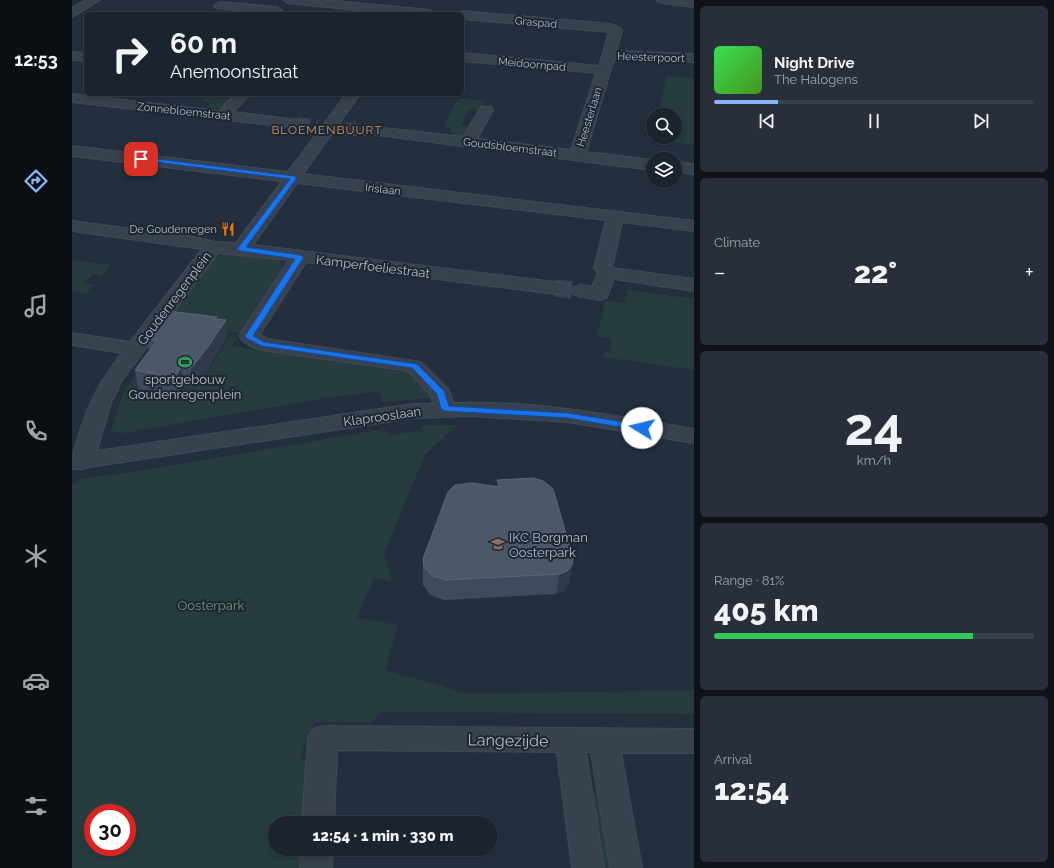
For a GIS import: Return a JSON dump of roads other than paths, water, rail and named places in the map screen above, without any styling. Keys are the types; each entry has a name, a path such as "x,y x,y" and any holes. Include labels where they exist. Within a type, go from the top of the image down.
{"street":[{"path":"78,13 94,0"},
{"path":"289,0 413,12"},
{"path":"662,0 694,3"},
{"path":"210,12 224,3 277,12"},
{"name":"Graspad","path":"464,15 610,28"},
{"name":"Heesterpoort","path":"602,74 616,31 610,28"},
{"name":"Heesterpoort","path":"597,40 611,48 694,58"},
{"name":"Heesterpoort","path":"611,48 694,50"},
{"path":"72,56 84,57"},
{"name":"Meidoornpad","path":"464,57 602,74"},
{"name":"Heesterlaan","path":"578,155 602,74"},
{"path":"222,115 241,96"},
{"path":"241,249 294,178 323,127 351,96"},
{"name":"Zonnebloemstraat","path":"72,98 111,98 222,115 297,124"},
{"path":"468,142 486,110"},
{"path":"323,127 345,129"},
{"name":"Goudsbloemstraat","path":"366,130 646,163"},
{"name":"Irislaan","path":"72,151 694,226"},
{"path":"682,168 694,169"},
{"path":"615,217 603,268 607,273 694,284"},
{"name":"Kamperfoeliestraat","path":"72,226 195,242 213,247 452,274 555,288"},
{"name":"Goudenregenplein","path":"77,462 100,403 112,379 213,247"},
{"path":"300,257 249,336 262,344 414,366 441,393 445,409"},
{"path":"581,291 599,294 607,273"},
{"path":"72,339 135,349"},
{"name":"Klaprooslaan","path":"77,462 413,411 445,409 568,416 694,436"},
{"name":"Langezijde","path":"318,816 323,738 694,741"},
{"path":"570,741 588,868"},
{"path":"604,741 626,868"},
{"path":"316,868 317,856"}],"tunnel":[{"path":"297,124 317,126"},
{"path":"345,129 366,130"},
{"path":"555,288 581,291"}],"place":[{"name":"De Goudenregen","path":"228,229"},
{"name":"sportgebouw Goudenregenplein","path":"185,362"},
{"name":"IKC Borgman Oosterpark","path":"498,544"}],"district":[{"name":"BLOEMENBUURT","path":"327,130"}],"park label":[{"name":"Oosterpark","path":"211,605"}]}
